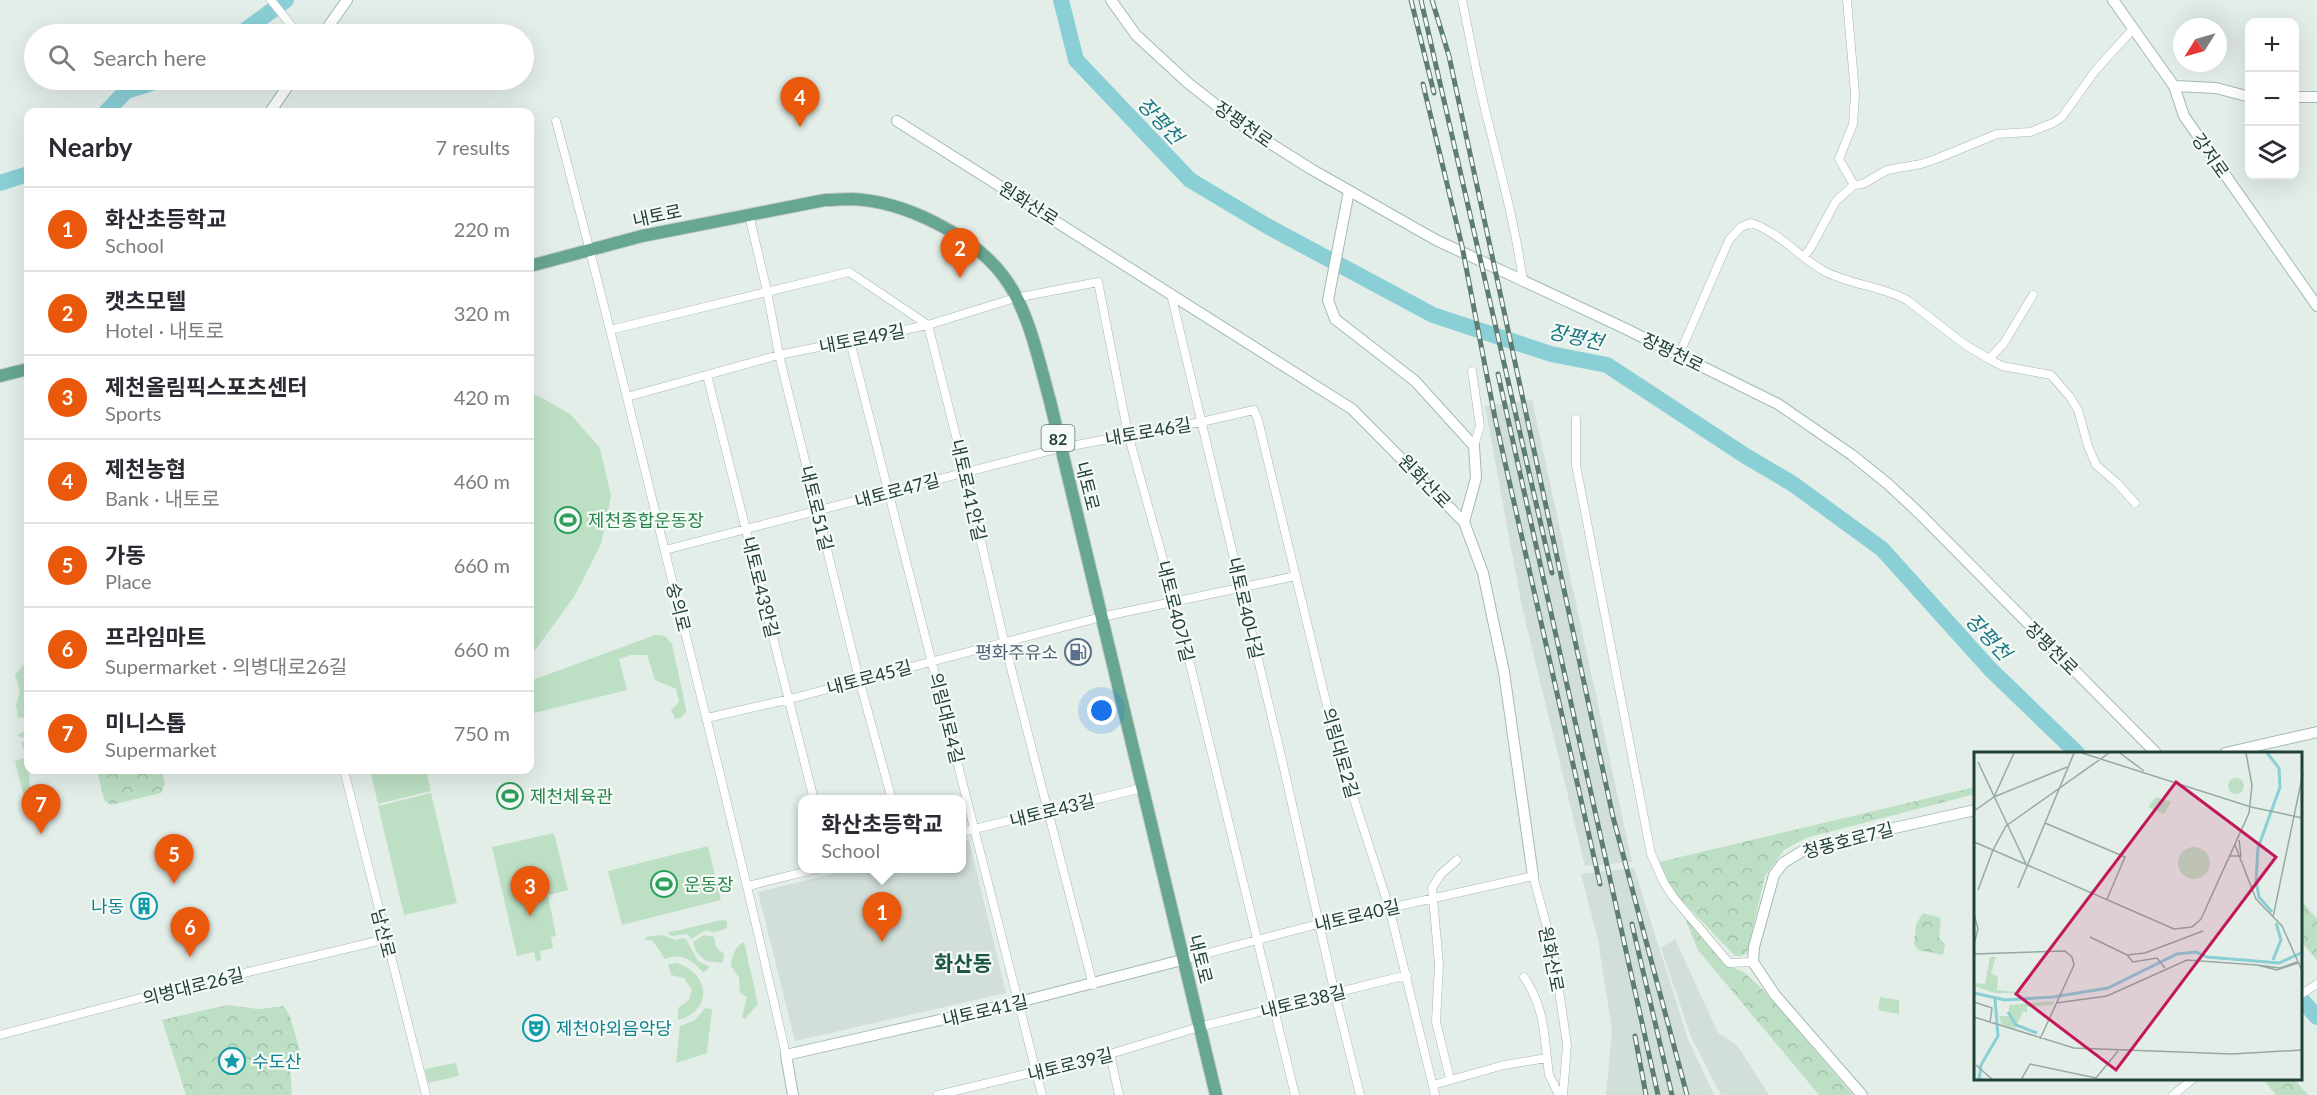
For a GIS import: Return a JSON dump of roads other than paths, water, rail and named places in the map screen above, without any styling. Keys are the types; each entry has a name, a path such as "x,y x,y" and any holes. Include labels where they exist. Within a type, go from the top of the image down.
{"main road":[{"name":"내토로","path":"534,265 642,236 825,200 853,199 888,205 962,237 983,254 1005,278 1033,339 1216,1095"},
{"path":"0,376 24,370"}],"street":[{"path":"271,0 290,24"},
{"path":"330,24 347,0"},
{"name":"장평천로","path":"1111,0 1136,35 1188,83 1243,126 1349,191 1436,240 1778,404 1852,455 1888,484 2155,752"},
{"path":"1462,0 1488,123 1505,183 1518,244 1523,282"},
{"path":"1847,0 1855,94 1853,123 1839,159 1854,185"},
{"name":"강저로","path":"2113,0 2174,86 2184,116 2317,306"},
{"path":"1804,256 1836,201 1854,185 1863,184 1887,170 1936,159 1997,134 2030,132 2053,123 2061,117 2095,70 2133,29"},
{"path":"2174,86 2216,88 2245,95"},
{"path":"273,108 285,90"},
{"path":"2299,97 2317,98"},
{"name":"숭의로","path":"556,121 591,250 748,886 793,1095"},
{"name":"원화산로","path":"897,121 1352,409 1464,522 1483,573 1504,672 1533,876 1553,949 1567,1045 1561,1095"},
{"path":"1349,191 1328,300 1335,319 1415,381 1474,446"},
{"name":"내토로51길","path":"749,215 779,355 859,679 891,795"},
{"path":"1679,355 1723,250 1741,227 1751,223 1756,224 1825,271 1907,300 1964,344 2002,366 2025,371 2047,372 2058,381 2078,410 2096,465 2117,483 2134,503"},
{"path":"610,330 849,272 928,325"},
{"name":"내토로49길","path":"627,397 779,355 928,325 1015,297 1098,282"},
{"name":"내토로40가길","path":"1098,282 1128,434 1175,602 1295,1095"},
{"name":"내토로40나길","path":"1171,293 1360,1095"},
{"path":"1989,359 2004,343 2032,295"},
{"name":"내토로41안길","path":"928,325 1004,641 1094,985"},
{"name":"의림대로4길","path":"850,341 966,795"},
{"path":"1464,522 1476,478 1474,446 1480,426 1472,371"},
{"name":"내토로43안길","path":"707,375 813,795"},
{"name":"내토로46길","path":"1060,448 1254,410"},
{"name":"의림대로2길","path":"1254,410 1337,747 1389,907 1435,1095"},
{"path":"1576,419 1576,465 1651,854 1664,883 1674,898 1729,963 1753,962 1775,995 1862,1095"},
{"name":"내토로47길","path":"665,550 1060,448"},
{"name":"내토로45길","path":"707,718 790,699 1101,617 1296,576"},
{"path":"2228,752 2317,732"},
{"name":"남산로","path":"345,774 426,1095"},
{"name":"내토로43길","path":"966,831 1142,788"},
{"name":"의림대로4길","path":"966,797 1042,1095"},
{"name":"청풍호로7길","path":"1753,962 1754,947 1774,875 1783,863 1794,855 1809,847 1974,810"},
{"path":"1450,1079 1436,1022 1439,964 1431,898 1434,882 1457,860"},
{"path":"748,886 800,873"},
{"name":"내토로40길","path":"1182,960 1389,907 1533,876"},
{"name":"의병대로26길","path":"0,1035 386,939"},
{"name":"내토로41길","path":"786,1054 1094,985 1182,960"},
{"name":"내토로38길","path":"1199,1027 1407,975"},
{"path":"1524,977 1536,994 1541,1011 1549,1075 1561,1095"},
{"path":"2302,994 2317,984"},
{"name":"내토로39길","path":"938,1095 962,1092 1110,1054 1199,1027"},
{"path":"1110,1054 1119,1095"},
{"path":"1433,1085 1504,1065 1547,1058"},
{"path":"2173,1095 2192,1080"}],"waterway":[{"path":"254,24 286,0"},
{"name":"장평천","path":"1061,0 1076,60 1190,180 1267,226 1433,315 1551,354 1607,365 1744,455 1793,484 1882,549 1990,669 2076,752"},
{"path":"110,108 129,90"},
{"path":"0,183 24,175"},
{"name":"장평천","path":"2302,1000 2317,1017"}],"railway":[{"path":"1411,0 1434,93"},
{"path":"1421,0 1552,573"},
{"path":"1432,0 1449,56 1613,817 1687,1095"},
{"path":"1423,84 1462,246 1495,418 1600,884"},
{"path":"1498,374 1658,1095"},
{"path":"1632,924 1672,1095"},
{"path":"1635,1036 1646,1095"}],"place":[{"name":"제천농협","path":"800,127"},
{"name":"캣츠모텔","path":"960,278"},
{"name":"제천종합운동장","path":"568,520"},
{"name":"평화주유소","path":"1078,652"},
{"name":"제천체육관","path":"510,796"},
{"name":"미니스톱","path":"41,834"},
{"name":"가동","path":"174,884"},
{"name":"운동장","path":"664,884"},
{"name":"나동","path":"144,906"},
{"name":"제천올림픽스포츠센터","path":"530,916"},
{"name":"화산초등학교","path":"882,942"},
{"name":"프라임마트","path":"190,957"},
{"name":"제천야외음악당","path":"536,1028"},
{"name":"수도산","path":"232,1061"}],"district":[{"name":"화산동","path":"963,962"}]}
